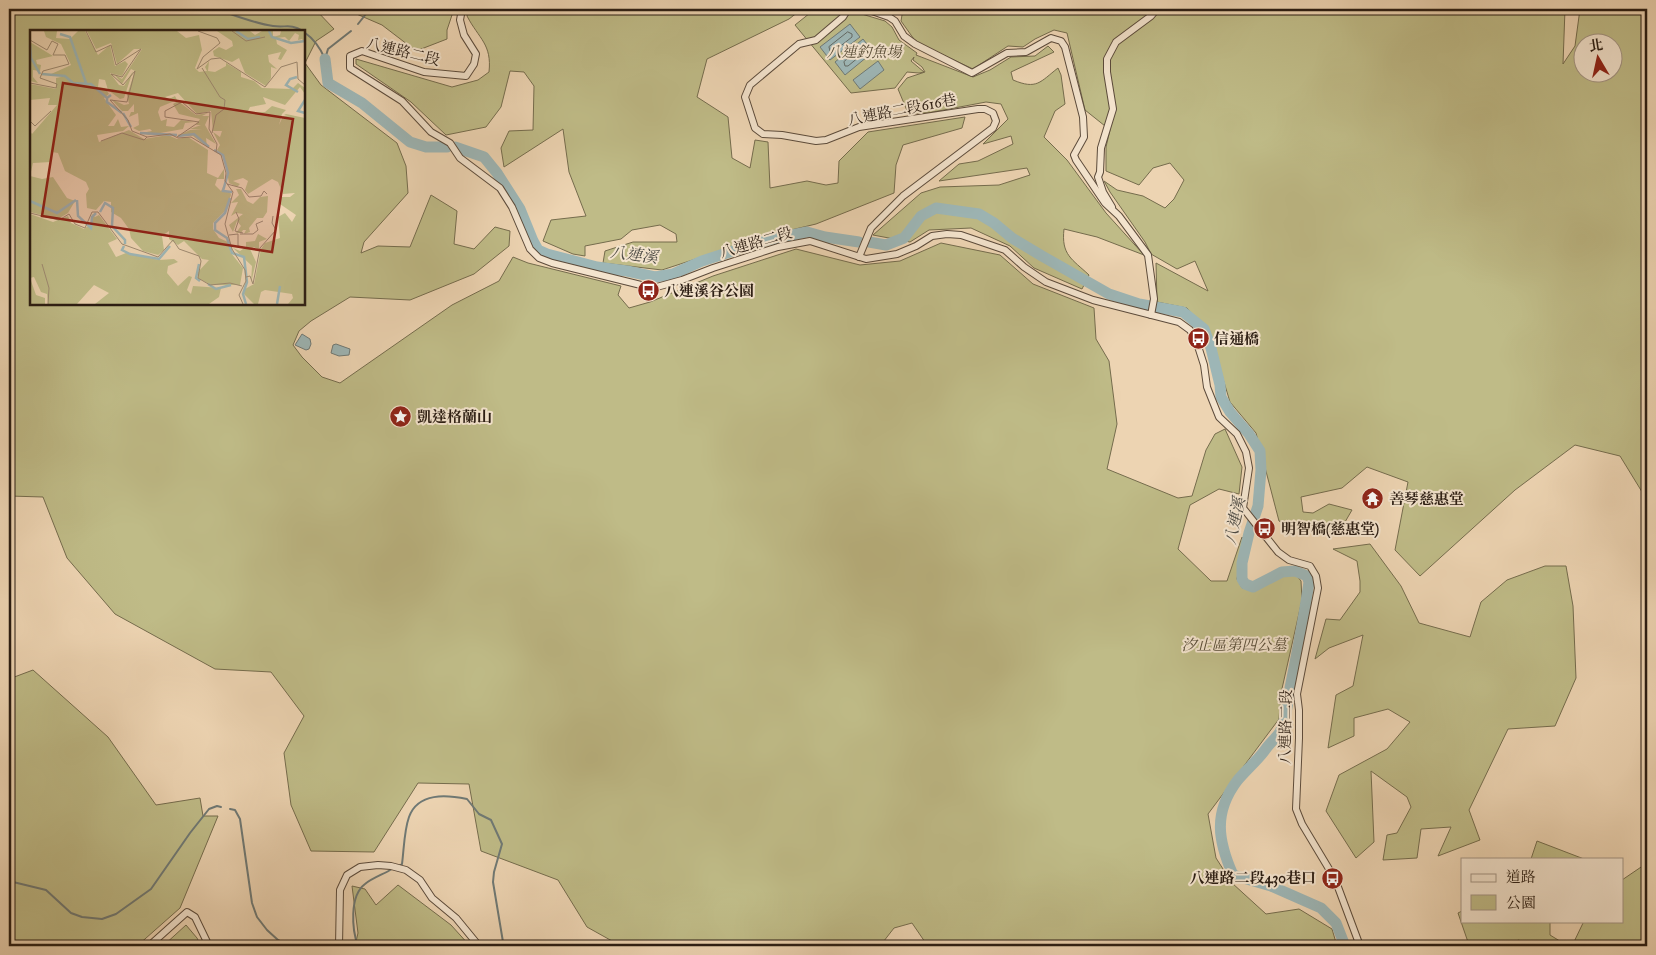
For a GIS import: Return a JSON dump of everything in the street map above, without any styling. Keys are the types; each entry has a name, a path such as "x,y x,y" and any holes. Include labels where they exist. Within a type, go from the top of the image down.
{"street":[{"name":"八連路二段","path":"462,9 460,20 464,35 476,54 474,64 466,76 424,72 362,51 350,56 350,68 402,101 431,132 450,143 460,158 500,188 512,207 530,250 539,258 552,263 653,288 778,248 810,241 866,260 897,254 916,246 932,236 961,235 1005,250 1024,268 1046,282 1093,300 1179,322 1190,330 1196,340 1204,364 1211,399 1219,417 1236,434 1246,452 1249,468 1244,508 1249,517 1278,552 1289,560 1310,566 1316,576 1318,588 1297,694 1299,729 1296,809 1306,832 1335,879 1360,946"},
{"name":"八連路二段616巷","path":"848,9 843,17 816,40 799,44 750,85 745,97 755,128 763,134 816,141 826,140 859,127 978,109 985,109 993,114 996,121 992,128 903,196 870,228 859,257"},
{"path":"866,9 889,17 895,22 904,36 915,44 972,73 1008,53 1026,52 1051,38 1061,41 1065,47 1083,117 1084,137 1074,155 1105,203 1148,255 1154,299 1152,314"},
{"path":"1116,214 1103,192 1098,177 1101,148 1113,109 1107,72 1107,59 1116,42 1151,16 1157,9"},
{"path":"339,946 340,890 347,875 360,867 378,865 406,870 420,880 432,898 456,918 479,946"},
{"path":"150,946 187,912 195,916 209,946"}],"green space":[{"name":"汐止區第四公墓","path":"9,9 315,9 334,29 316,41 305,63 321,85 397,143 406,166 408,193 364,242 361,253 378,246 410,247 431,195 457,211 454,244 474,249 495,227 510,231 509,246 474,274 410,300 350,297 311,321 299,331 293,345 322,377 340,383 452,305 499,281 513,257 528,263 621,286 618,295 629,308 650,302 713,276 796,249 860,265 900,261 941,243 1000,255 1033,284 1094,308 1096,339 1109,361 1117,424 1107,469 1178,498 1192,496 1206,450 1215,434 1225,429 1242,467 1239,494 1219,489 1190,505 1178,549 1211,581 1227,581 1242,537 1244,539 1237,579 1242,588 1256,586 1283,571 1294,572 1301,581 1302,600 1281,693 1279,719 1208,814 1216,858 1232,883 1266,914 1299,909 1332,929 1337,946 923,946 925,942 912,923 894,928 880,946 621,946 587,927 558,880 481,851 469,784 418,783 374,852 311,851 291,805 284,753 304,716 271,672 215,669 115,614 67,558 43,497 9,496"},
{"path":"345,9 454,9 447,30 447,39 416,51 382,25"},
{"path":"468,9 802,9 789,19 707,59 697,97 728,117 732,158 750,168 755,140 768,142 770,188 807,181 826,185 838,183 839,161 868,132 965,117 962,128 903,145 896,165 894,193 816,224 766,236 662,270 603,263 605,251 633,242 677,242 676,234 660,225 632,230 621,239 585,246 585,256 573,254 543,241 551,220 586,216 569,172 563,129 504,167 501,148 509,131 533,130 534,86 524,72 510,71 501,107 486,127 446,135 411,102 356,64 356,59 452,87 478,80 489,72 489,55 484,42 467,16"},
{"name":"八連釣魚場","path":"815,9 852,9 855,12 885,21 892,27 899,40 917,53 916,55 973,77 990,70 1011,57 1035,56 1048,46 1054,52 1011,72 1013,80 1028,84 1038,83 1058,68 1061,75 1065,104 1055,111 1044,137 1067,160 1106,213 1144,255 1097,237 1064,229 1066,251 1089,275 1082,289 1034,268 1010,246 971,228 929,230 910,242 873,235 921,193 940,187 999,185 1030,175 1027,168 939,181 959,164 978,161 1013,144 1011,136 983,144 1008,119 1001,104 986,102 928,113 908,113 898,89 907,78 925,72 913,60 914,57 911,61 924,72 907,72 895,88 851,93 795,25"},
{"path":"903,9 1565,9 1563,64 1574,48 1574,82 1624,82 1624,32 1577,32 1580,9 1647,9 1647,500 1620,456 1575,445 1515,490 1420,576 1395,550 1408,482 1367,467 1342,488 1301,497 1303,512 1313,513 1329,504 1352,510 1338,534 1299,531 1279,521 1256,433 1230,402 1211,339 1187,308 1157,302 1156,263 1208,291 1195,261 1177,269 1151,254 1104,181 1117,190 1143,196 1165,208 1174,199 1184,180 1170,163 1153,168 1139,185 1106,171 1106,147 1110,130 1085,110 1067,33 1054,30 1023,47 1008,46 973,69 916,42 901,21"},
{"path":"1370,544 1401,586 1419,623 1470,637 1481,602 1507,580 1545,566 1566,566 1573,606 1576,678 1555,726 1508,729 1469,810 1480,840 1438,856 1451,827 1421,829 1417,858 1383,860 1387,835 1397,833 1411,807 1407,797 1371,771 1374,842 1356,858 1326,811 1339,775 1387,749 1410,722 1388,709 1354,718 1354,736 1328,748 1336,695 1353,686 1363,635 1329,648 1315,659 1326,619 1340,620 1360,592 1357,561 1333,549"},
{"path":"33,670 108,737 156,805 200,798 203,816 218,816 180,908 137,946 35,946 9,944 9,679"},
{"path":"1537,841 1581,858 1531,858"},
{"path":"1647,863 1647,946 1572,946 1584,922 1624,922 1624,879"},
{"path":"398,885 451,925 470,946 355,946 358,933 352,886 365,889 376,905"},
{"path":"1461,922 1550,922 1550,935 1563,943 1562,946 1540,946 1518,940 1511,946 1466,946 1469,945"},
{"path":"186,925 201,946 163,946"}],"water":[{"path":"850,24 860,37 830,60 820,47"},
{"path":"863,39 873,52 845,75 835,62"},
{"path":"878,61 884,70 860,89 853,80"},
{"path":"302,334 310,339 309,349 306,350 295,345"},
{"path":"336,344 350,349 349,355 339,356 331,353 333,345"}],"waterway":[{"name":"八連溪","path":"216,9 258,23 273,26 291,26 301,30"},
{"path":"358,24 370,9"},
{"path":"325,59 328,49 351,31"},
{"name":"八連溪","path":"305,33 311,37 325,59"},
{"name":"八連溪","path":"325,59 328,83 362,103 410,142 426,147 447,147"},
{"name":"八連溪","path":"455,147 484,157 497,173 520,209 538,250 597,267 655,277 673,274 702,261 767,240 807,232 825,237 859,242"},
{"name":"八連溪","path":"869,242 886,245 904,238 921,216 936,208 979,214 994,223 1012,238 1109,294 1139,304 1183,312 1204,329 1211,348 1221,397 1260,451 1261,470 1258,506 1242,563 1242,579 1245,584 1253,587 1282,572 1295,571 1307,576 1309,582 1284,722 1278,734 1237,781 1229,793 1221,816 1221,839 1233,875 1271,886 1321,908 1336,923 1345,946"},
{"path":"399,866 402,864 407,822 413,809 419,803 426,799 442,796 467,799 479,814 491,820 502,844 493,882 505,946"},
{"path":"9,881 46,890 71,913 82,917 102,919 116,914 151,889 209,809 217,806 221,807"},
{"path":"230,809 235,810 240,819 252,903 257,917 278,940 289,946"},
{"path":"358,946 353,923 356,896 365,884 392,869"}],"place":[{"name":"八連溪谷公園","path":"648,291"},
{"name":"信通橋","path":"1198,339"},
{"name":"凱達格蘭山","path":"401,417"},
{"name":"善琴慈惠堂","path":"1373,499"},
{"name":"明智橋(慈惠堂)","path":"1265,529"},
{"name":"八連路二段430巷口","path":"1332,878"}]}
